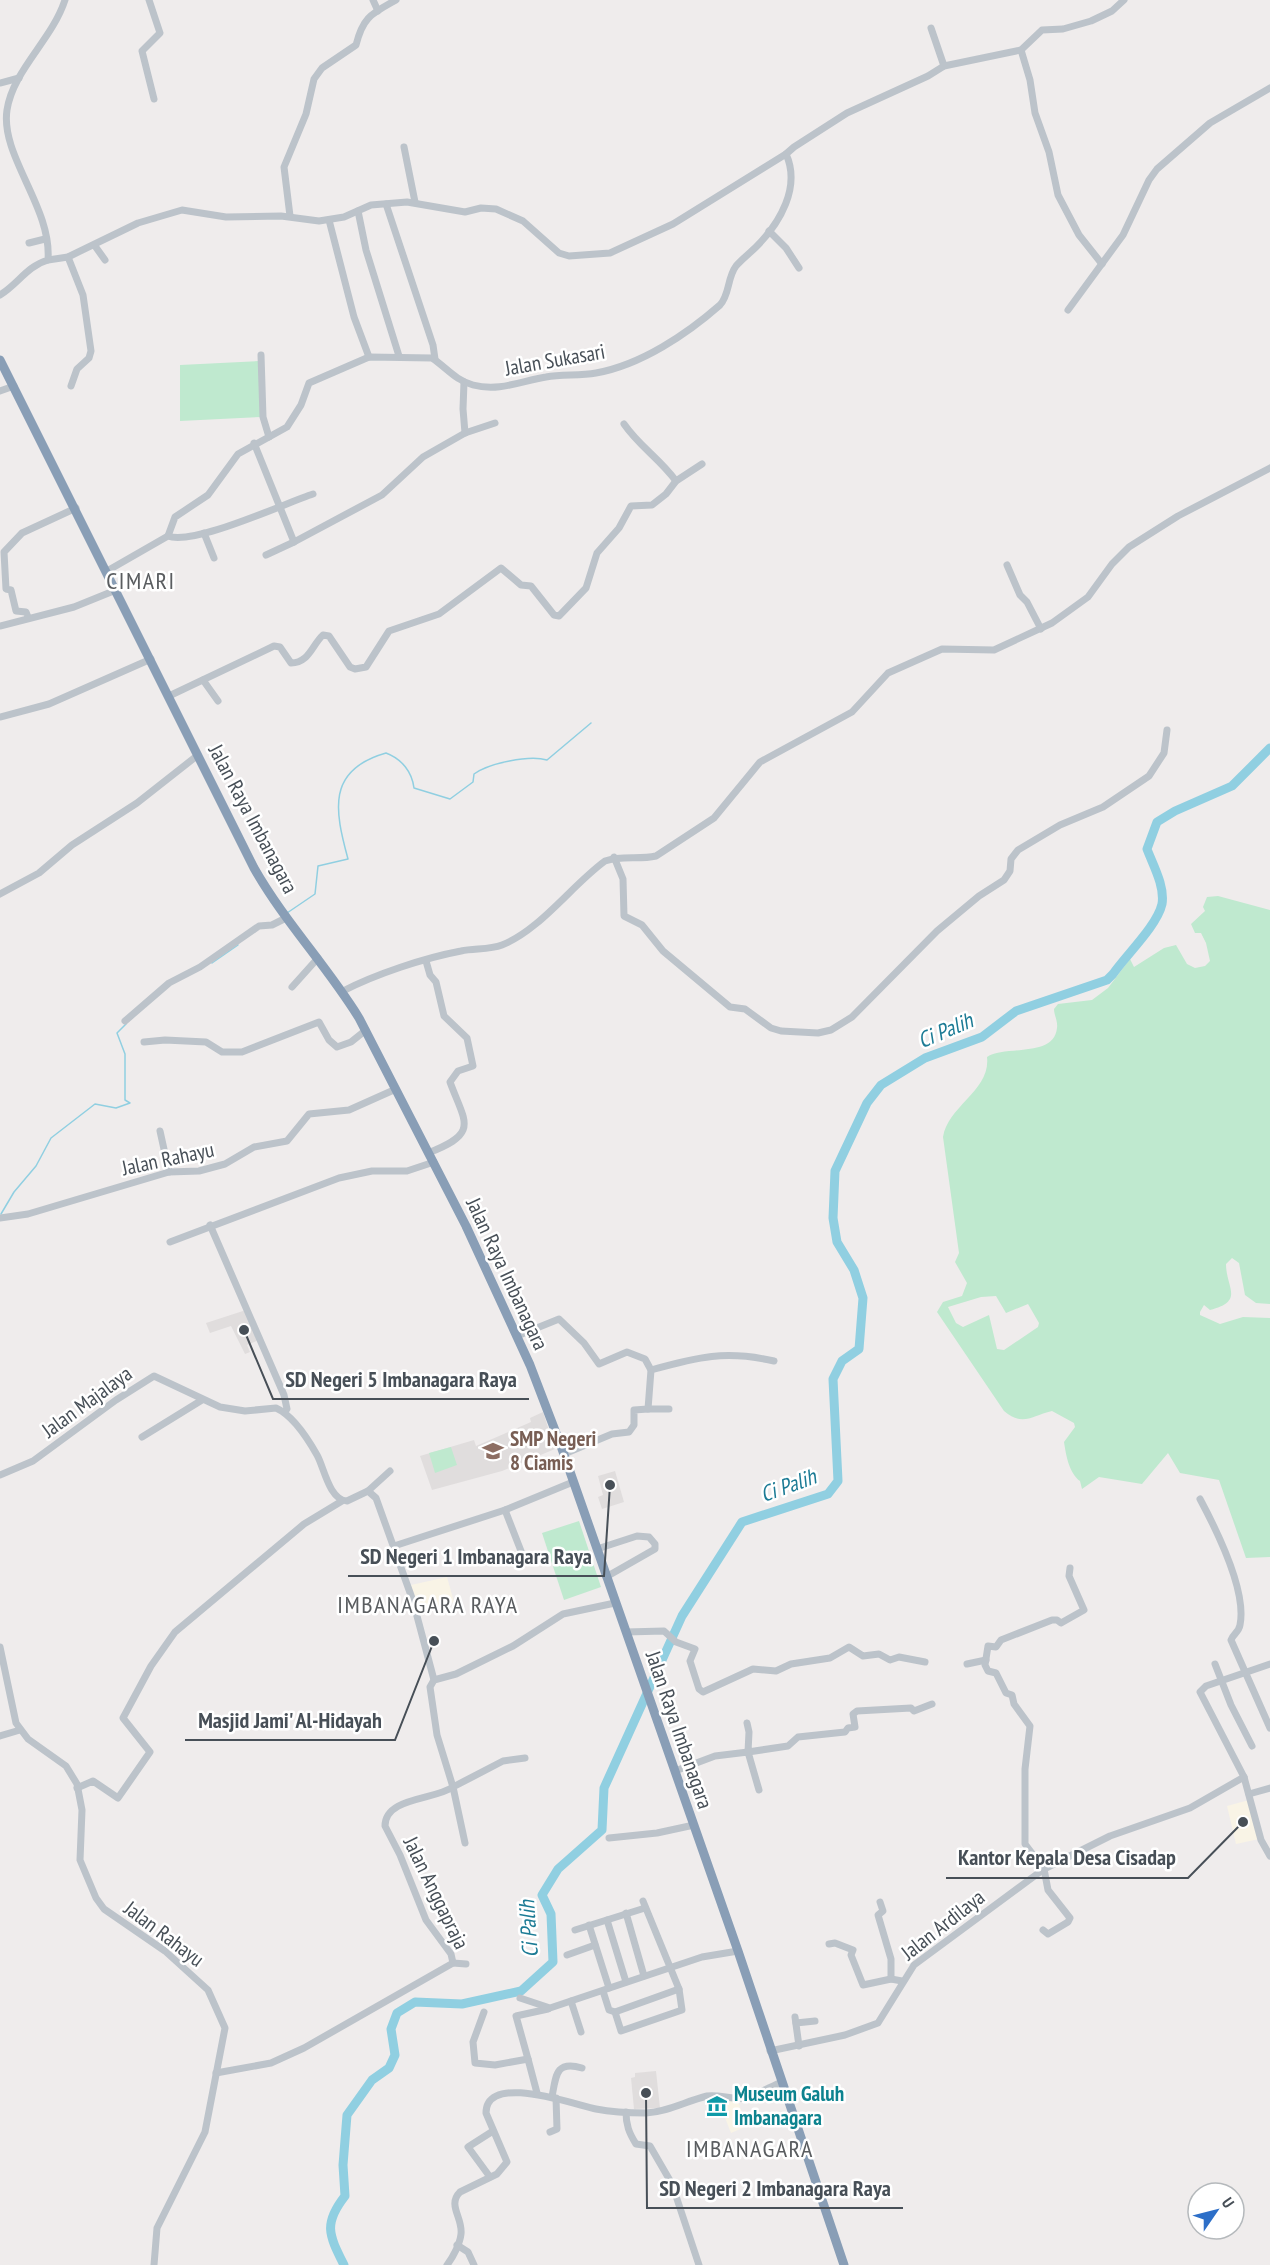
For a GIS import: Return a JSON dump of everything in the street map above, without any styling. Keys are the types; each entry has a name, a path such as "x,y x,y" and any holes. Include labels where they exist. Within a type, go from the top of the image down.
{"highway":[{"name":"Jalan Raya Imbanagara","path":"0,360 254,868 285,915 343,991 366,1030 434,1162 517,1336 564,1454 653,1706 844,2265"}],"street":[{"path":"48,260 45,239 31,188 12,150 6,126 7,109 19,78 54,28 65,0"},
{"path":"149,0 160,33 142,51 154,99"},
{"path":"373,0 378,11"},
{"path":"290,216 284,167 306,114 314,79 322,68 356,45 360,26 365,18 396,0"},
{"path":"0,295 11,288 28,269 48,260 68,256 94,246 138,223 182,210 226,217 290,216 329,220 371,205 415,202 458,211 496,209 523,221 559,254 569,256 610,253 673,224 847,113 944,66 1021,50 1042,30 1063,29 1091,21 1112,11 1124,0"},
{"path":"931,28 944,66"},
{"path":"1021,50 1030,80 1037,120 1049,152 1058,195 1079,235 1102,264"},
{"path":"0,83 19,78"},
{"path":"1068,310 1126,230 1149,180 1157,170 1210,123 1270,88"},
{"path":"404,147 415,202"},
{"name":"Jalan Sukasari","path":"435,359 450,375 464,382 502,387 547,377 596,373 651,352 724,300 735,267 769,231 784,210 791,171 786,154"},
{"path":"168,536 170,525 178,513 208,495 238,454 254,443 287,427 296,415 309,383 369,357 435,359 433,345 386,204"},
{"path":"358,211 366,250 399,357"},
{"path":"329,220 354,317 369,357"},
{"path":"769,231 786,248 799,268"},
{"path":"29,243 45,239"},
{"path":"94,246 105,260"},
{"path":"68,256 83,295 91,351 89,358 77,369 71,387"},
{"path":"261,356 263,417 269,437"},
{"path":"464,382 462,409 465,433"},
{"path":"0,391 14,386"},
{"path":"266,555 382,495 417,461 465,433 495,423"},
{"path":"624,424 640,446 659,459 676,481"},
{"path":"254,443 294,542"},
{"path":"169,696 274,646 280,647 291,663 297,663 310,653 320,638 326,634 350,667 366,668 389,631 443,611 501,568 521,585 531,586 554,615 559,616 586,588 597,553 619,528 629,508 634,505 651,505 666,494 676,481 702,464"},
{"path":"343,991 426,961 461,951 500,946 508,942 535,923 588,873 614,857 646,859 656,856 709,822 724,809 760,762 852,712 880,679 898,667 942,649 994,650 1041,629 1088,597 1112,564 1129,547 1178,516 1270,468"},
{"path":"107,571 168,536 178,539 204,533 313,494"},
{"path":"28,617 26,612 16,611 11,590 6,589 4,552 22,533 76,508"},
{"path":"204,533 214,558"},
{"path":"1008,565 1020,595 1026,601 1041,629"},
{"path":"0,626 65,609 116,590"},
{"path":"0,717 49,704 151,659"},
{"path":"203,680 218,701"},
{"path":"614,857 623,879 624,916 642,925 663,951 730,1007 745,1009 771,1028 781,1031 824,1032 852,1017 937,931 980,896 1004,880 1010,871 1011,859 1018,850 1060,825 1103,807 1149,776 1164,753 1167,730"},
{"path":"0,894 39,873 72,845 137,803 198,755"},
{"path":"125,1021 169,983 200,967 285,915"},
{"path":"292,987 318,958"},
{"path":"426,961 430,975 436,982 444,1016 467,1038 473,1064 472,1067 454,1074 450,1082 466,1120 464,1129 454,1140 428,1153"},
{"path":"144,1042 165,1040 206,1042 222,1052 242,1052 319,1022 329,1040 337,1047 351,1042 366,1030"},
{"name":"Jalan Rahayu","path":"0,1218 28,1214 170,1172 199,1171 231,1161 254,1147 283,1143 309,1113 349,1110 396,1089"},
{"path":"160,1131 170,1172"},
{"path":"170,1242 286,1196 357,1173 408,1171 434,1162"},
{"path":"210,1225 284,1395 286,1409 284,1412 316,1453 332,1489 342,1501"},
{"path":"517,1336 559,1319 584,1343 599,1364 627,1352 645,1359 651,1371 648,1409"},
{"path":"651,1371 706,1355 742,1355 774,1361"},
{"name":"Jalan Majalaya","path":"0,1475 33,1461 150,1377 164,1378 202,1400 233,1410 276,1408 284,1412"},
{"path":"142,1437 202,1400"},
{"path":"564,1454 612,1434 629,1432 634,1425 632,1413 634,1410 669,1409"},
{"path":"77,1788 93,1780 116,1798 121,1795 150,1752 123,1718 164,1645 191,1617 221,1595 301,1526 342,1501 368,1491 390,1471"},
{"path":"394,1546 505,1510 573,1482"},
{"path":"368,1491 378,1502 413,1601 434,1680 430,1687 430,1699 465,1842"},
{"path":"1200,1499 1223,1546 1238,1596 1241,1624 1231,1640 1270,1728"},
{"path":"505,1510 521,1551"},
{"path":"597,1549 637,1536 649,1537 655,1544 655,1549 606,1577"},
{"path":"1043,1930 1048,1934 1068,1922 1070,1918 1048,1890 1044,1882 1044,1869 1025,1844 1023,1833 1027,1777 1025,1769 1030,1726 996,1673 988,1671 986,1660 988,1646 996,1647 1001,1640 1052,1620 1058,1620 1060,1623 1084,1610 1069,1576 1070,1568"},
{"path":"434,1680 456,1674 513,1646 563,1614 615,1603"},
{"path":"626,1632 662,1630 695,1649 690,1661 699,1689 703,1692 753,1669 776,1671 792,1664 830,1658 849,1647 862,1656 879,1654 890,1660 904,1657 925,1662"},
{"path":"0,1647 12,1712 20,1730 0,1736"},
{"path":"967,1664 986,1660"},
{"path":"1215,1664 1231,1705 1252,1746"},
{"path":"1270,1664 1203,1688 1200,1695 1244,1777 1261,1840 1270,1856"},
{"path":"675,1771 715,1756 788,1746 795,1738 845,1732 855,1727 853,1714 857,1711 911,1708 914,1711 932,1704"},
{"path":"747,1723 748,1752 759,1790"},
{"name":"Jalan Rahayu","path":"20,1730 66,1766 74,1776 83,1815 80,1860 86,1880 104,1910 178,1961 208,1990 225,2028 208,2123 201,2142 157,2228 154,2265"},
{"path":"453,1787 502,1761 525,1758"},
{"name":"Jalan Ardilaya","path":"770,2051 799,2046 878,2024 902,1981 922,1958 1044,1869 1110,1836 1190,1808 1244,1777"},
{"name":"Jalan Anggapraja","path":"216,2073 271,2063 304,2048 453,1963 451,1954 421,1909 400,1855 385,1826 388,1814 398,1806 453,1787"},
{"path":"1249,1794 1270,1788"},
{"path":"609,1838 657,1833 694,1825"},
{"path":"880,1902 883,1911 878,1915 891,1959 891,1979"},
{"path":"575,1930 626,1913 644,1904 668,1968 679,1989 683,2008 675,2014 621,2031 615,2012"},
{"path":"626,1913 644,1976"},
{"path":"607,1920 626,1982"},
{"path":"589,1925 606,1989 609,2010 615,2012 679,1989"},
{"path":"830,1944 835,1943 853,1950 851,1955 863,1985 891,1979 902,1981"},
{"path":"567,1955 595,1945"},
{"path":"537,2093 517,2015 550,2008 702,1957 738,1951"},
{"path":"453,1963 466,1964"},
{"path":"520,1998 550,2008"},
{"path":"529,2012 531,2001"},
{"path":"570,2001 581,2032"},
{"path":"484,2012 473,2042 475,2063 495,2065 528,2059"},
{"path":"799,2046 795,2020 814,2021"},
{"path":"550,2132 557,2129 554,2098 556,2075 564,2066 582,2068"},
{"path":"447,2265 457,2245 461,2229 454,2207 455,2198 497,2174 507,2162 486,2114 491,2100 501,2094 537,2093 599,2109 662,2112 710,2096 743,2098 782,2082"},
{"path":"627,2112 626,2122 636,2144 650,2146 672,2184 699,2265"},
{"path":"490,2177 468,2147 493,2131"},
{"path":"457,2245 468,2252 474,2265"}],"shaded area":[{"path":"246,1310 259,1340 247,1345 250,1352 245,1354 231,1326 210,1333 206,1323"},
{"name":"SMP Negeri 8 Ciamis","path":"543,1412 555,1449 502,1471 432,1490 420,1456 474,1440 476,1446 531,1422 530,1418"},
{"path":"615,1471 624,1502 602,1509 598,1497 603,1495 598,1476"},
{"path":"447,1577 454,1602 420,1611 411,1585"},
{"path":"1249,1800 1259,1839 1236,1844 1227,1806"},
{"path":"656,2071 660,2108 634,2109 631,2078 635,2077 635,2073"},
{"path":"722,2099 737,2099 747,2126 731,2133 724,2115 728,2113"}],"green space":[{"path":"259,361 261,417 180,421 180,365"},
{"path":"1218,896 1270,910 1270,1304 1256,1303 1245,1295 1239,1263 1232,1258 1226,1264 1230,1298 1221,1306 1210,1310 1204,1305 1200,1315 1220,1324 1243,1317 1270,1318 1270,1557 1246,1558 1219,1480 1180,1473 1168,1453 1142,1484 1099,1477 1082,1489 1069,1463 1064,1442 1075,1427 1074,1423 1052,1411 1022,1419 1004,1411 937,1312 943,1302 962,1296 967,1283 955,1262 959,1253 943,1137 946,1126 983,1079 987,1057 1047,1044 1054,1037 1057,1028 1054,1009 1058,1004 1092,1000 1108,988 1130,959 1134,967 1164,948 1176,945 1187,964 1195,968 1205,966 1210,961 1206,943 1201,933 1195,933 1191,924 1205,911 1203,907 1207,897","holes":["996,1296 1006,1313 1028,1304 1039,1323 1038,1327 1004,1350 997,1349 989,1315 963,1327 956,1323 948,1307 981,1297"]},
{"path":"451,1447 457,1465 435,1473 429,1453"},
{"path":"579,1521 601,1587 564,1600 542,1533"}],"waterway":[{"path":"287,913 315,894 318,866 348,859 338,809 340,794 344,781 353,770 367,760 386,753 405,767 414,788 450,799 473,782 474,774 489,766 520,759 547,760 591,723"},
{"name":"Ci Palih","path":"344,2265 332,2237 331,2222 333,2214 345,2196 343,2165 347,2115 372,2080 389,2068 395,2055 391,2029 397,2013 415,2002 462,2004 521,1991 553,1962 551,1914 542,1895 558,1869 602,1830 604,1788 682,1616 742,1522 828,1494 838,1481 833,1379 842,1361 859,1349 863,1298 854,1270 837,1242 833,1218 835,1171 867,1103 881,1085 925,1058 982,1037 1016,1011 1107,980 1148,931 1162,904 1160,883 1147,849 1157,822 1175,811 1232,786 1270,748"},
{"path":"212,963 238,945"},
{"path":"1,1214 14,1192 36,1166 51,1138 95,1104 116,1108 130,1103 125,1100 125,1054 117,1033 126,1024"}],"place":[{"name":"SD Negeri 5 Imbanagara Raya","path":"244,1330"},
{"name":"SMP Negeri 8 Ciamis","path":"493,1451"},
{"name":"SD Negeri 1 Imbanagara Raya","path":"610,1485"},
{"name":"Masjid Jami' Al-Hidayah","path":"434,1641"},
{"name":"Kantor Kepala Desa Cisadap","path":"1243,1822"},
{"name":"SD Negeri 2 Imbanagara Raya","path":"646,2093"},
{"name":"Museum Galuh Imbanagara","path":"717,2106"}],"district":[{"name":"CIMARI","path":"141,581"},
{"name":"IMBANAGARA RAYA","path":"428,1605"},
{"name":"IMBANAGARA","path":"750,2149"}]}
